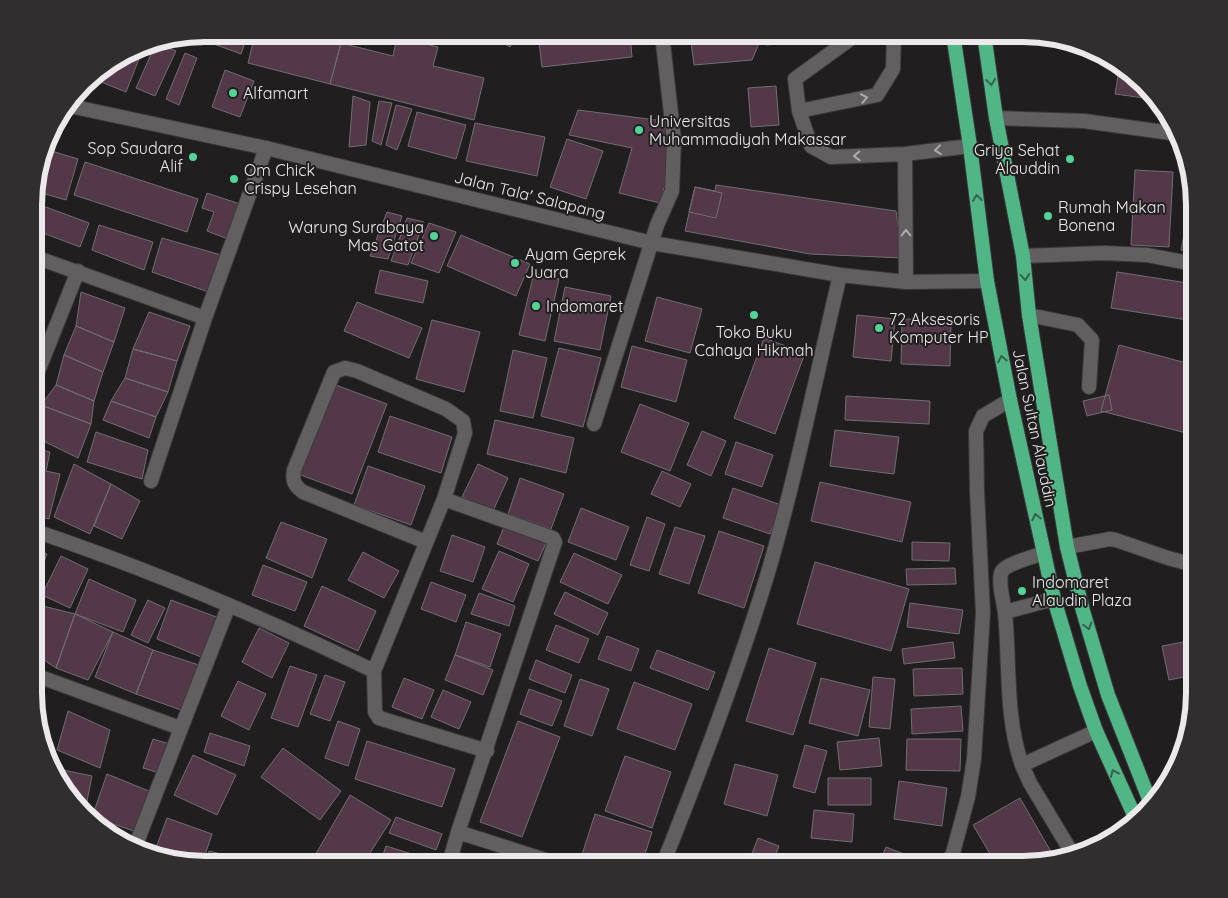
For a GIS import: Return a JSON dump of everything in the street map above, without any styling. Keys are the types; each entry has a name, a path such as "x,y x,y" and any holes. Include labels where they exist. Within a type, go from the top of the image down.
{"highway":[{"name":"Jalan Sultan Alauddin","path":"954,43 987,281 1010,400 1054,599 1080,686 1096,730 1133,812"},
{"name":"Jalan Sultan Alauddin","path":"985,43 996,118 1023,256 1029,315 1067,547 1083,611 1108,695 1148,797"},
{"path":"1044,553 1067,547"}],"street":[{"path":"594,424 657,225 672,191 674,154 663,43"},
{"path":"845,43 795,79 799,111 811,146 830,157 906,154 970,146"},
{"path":"799,111 878,95 893,68 894,43"},
{"name":"Jalan Tala' Salapang","path":"76,107 266,148 652,243 840,275 906,282 987,281"},
{"path":"996,118 1084,121 1169,133"},
{"path":"151,481 204,318 266,148"},
{"path":"906,154 906,282"},
{"path":"1023,256 1104,252 1148,256 1185,262"},
{"path":"42,259 204,318"},
{"path":"42,361 78,271"},
{"path":"666,856 742,657 767,575 780,530 840,275"},
{"path":"1029,315 1078,325 1092,340 1088,387"},
{"path":"426,542 303,492 294,483 292,478 294,470 334,372 345,368 357,371 446,409 463,420 465,433 444,499 374,671 375,712 379,718 486,751"},
{"path":"951,856 968,797 974,759 983,613 976,431 983,416 1010,400"},
{"path":"444,499 553,538 555,541 451,855"},
{"path":"43,534 229,605 301,636 374,671"},
{"path":"1067,547 1110,539 1185,563"},
{"path":"1044,553 1008,566 1002,570 1000,577 1005,612 1011,711 1015,746 1022,765 1030,783 1069,849"},
{"path":"1005,612 1054,599"},
{"path":"137,841 229,605"},
{"path":"43,678 180,728"},
{"path":"1022,765 1096,730"},
{"path":"458,832 531,855"}],"building":[{"path":"211,43 245,43 241,54"},
{"path":"253,43 341,43 330,84 248,63"},
{"path":"341,43 393,56 396,43 422,43 438,47 433,66 484,78 474,120 330,84"},
{"path":"503,43 513,43 510,47"},
{"path":"539,43 631,43 632,57 542,67"},
{"path":"691,43 759,43 752,60 694,65"},
{"path":"766,43 790,43 766,45"},
{"path":"167,47 176,51 155,96 136,88 152,51"},
{"path":"185,53 197,58 179,105 166,99"},
{"path":"140,56 126,92 100,81 124,64"},
{"path":"225,70 254,81 240,117 212,107"},
{"path":"1119,74 1145,98 1115,94"},
{"path":"776,86 779,125 751,127 748,88"},
{"path":"353,96 370,102 366,145 349,147"},
{"path":"379,101 392,103 381,145 372,141"},
{"path":"396,105 412,109 397,150 386,145"},
{"path":"578,110 664,121 670,167 660,203 619,193 632,148 569,135"},
{"path":"417,112 466,125 456,159 408,146"},
{"path":"475,123 545,137 537,176 466,161"},
{"path":"567,139 603,151 586,199 550,187"},
{"path":"52,151 78,159 66,200 43,193"},
{"path":"85,162 198,199 187,232 74,195"},
{"path":"1135,170 1173,172 1169,247 1131,245"},
{"path":"716,185 896,211 903,258 810,254 685,231 695,187 715,191"},
{"path":"695,187 722,193 716,218 689,212"},
{"path":"207,193 240,204 228,239 207,231 214,212 202,208"},
{"path":"42,206 89,223 80,247 42,233"},
{"path":"387,212 402,216 388,259 370,256"},
{"path":"407,218 424,222 408,265 391,261"},
{"path":"429,223 456,232 439,273 411,263"},
{"path":"99,225 153,242 144,270 92,250"},
{"path":"1185,230 1185,251 1181,250"},
{"path":"461,235 530,264 516,296 447,266"},
{"path":"162,238 221,255 211,293 152,272"},
{"path":"380,270 428,281 423,303 375,293"},
{"path":"1117,272 1185,283 1185,320 1111,308"},
{"path":"534,273 559,279 545,341 519,335"},
{"path":"565,287 611,296 600,350 554,341"},
{"path":"81,292 125,308 114,342 76,326"},
{"path":"657,297 702,309 690,353 645,341"},
{"path":"357,302 422,328 409,358 344,331"},
{"path":"149,312 190,326 177,361 133,349"},
{"path":"857,315 895,319 891,361 853,357"},
{"path":"902,319 951,320 950,366 901,364"},
{"path":"432,320 480,332 464,392 416,379"},
{"path":"76,326 114,342 103,372 64,355"},
{"path":"764,338 805,353 775,434 734,418"},
{"path":"1119,345 1185,363 1185,433 1101,411"},
{"path":"632,346 687,360 676,402 621,387"},
{"path":"559,348 601,358 583,427 541,416"},
{"path":"133,349 177,361 168,392 125,378"},
{"path":"513,350 547,358 533,418 500,411"},
{"path":"64,355 103,372 94,401 56,385"},
{"path":"125,378 168,392 156,417 111,401"},
{"path":"333,384 387,404 352,494 298,474"},
{"path":"56,385 94,401 91,424 42,406"},
{"path":"1109,395 1112,410 1087,416 1083,401"},
{"path":"846,396 930,401 929,424 845,420"},
{"path":"111,401 156,417 149,438 103,420"},
{"path":"640,404 689,423 670,471 621,452"},
{"path":"42,406 91,424 78,458 42,441"},
{"path":"390,416 452,437 441,473 378,452"},
{"path":"495,420 574,438 566,473 487,454"},
{"path":"835,430 899,437 894,474 830,466"},
{"path":"702,431 726,441 711,476 687,465"},
{"path":"96,432 148,450 142,479 87,462"},
{"path":"736,442 773,455 762,487 725,474"},
{"path":"42,450 50,452 46,471 60,474 49,519 43,517"},
{"path":"74,464 111,484 90,534 54,517"},
{"path":"478,464 508,478 493,511 462,497"},
{"path":"368,466 425,486 411,525 354,505"},
{"path":"662,471 691,484 680,507 651,494"},
{"path":"520,478 564,494 551,529 508,514"},
{"path":"820,482 911,502 902,542 811,521"},
{"path":"111,484 140,501 122,539 94,526"},
{"path":"733,488 781,505 770,534 723,518"},
{"path":"581,508 629,527 616,560 568,542"},
{"path":"647,517 665,524 649,571 630,565"},
{"path":"281,522 327,539 312,578 266,558"},
{"path":"505,524 547,541 538,561 497,544"},
{"path":"675,527 705,536 689,584 659,574"},
{"path":"719,531 764,546 744,608 698,593"},
{"path":"452,535 485,547 473,582 440,571"},
{"path":"912,542 950,543 949,561 912,560"},
{"path":"499,551 529,564 513,602 482,589"},
{"path":"43,552 47,554 43,564"},
{"path":"363,552 399,571 384,598 348,580"},
{"path":"574,553 622,575 608,604 560,582"},
{"path":"61,556 88,569 70,608 43,595"},
{"path":"815,562 909,589 891,651 797,624"},
{"path":"263,565 307,582 295,611 252,595"},
{"path":"955,568 956,584 907,585 906,569"},
{"path":"89,579 136,600 123,632 75,614"},
{"path":"431,582 466,595 456,622 421,609"},
{"path":"322,586 376,611 358,651 304,626"},
{"path":"565,592 608,613 598,635 554,614"},
{"path":"479,593 515,606 509,626 471,614"},
{"path":"148,600 165,608 148,643 131,635"},
{"path":"171,600 219,618 201,657 157,639"},
{"path":"910,603 963,610 959,634 907,627"},
{"path":"43,606 75,614 56,668 43,659"},
{"path":"75,614 113,632 88,680 56,668"},
{"path":"466,622 501,634 490,667 455,655"},
{"path":"556,625 589,639 579,663 546,650"},
{"path":"259,628 289,643 272,678 242,662"},
{"path":"113,632 153,650 136,694 95,677"},
{"path":"607,636 639,649 631,671 598,659"},
{"path":"953,642 955,658 904,664 902,649"},
{"path":"1185,642 1185,677 1169,680 1162,646"},
{"path":"769,648 816,663 793,735 746,721"},
{"path":"153,650 199,665 181,710 136,694"},
{"path":"657,650 715,672 708,690 650,668"},
{"path":"455,655 493,670 483,695 445,680"},
{"path":"536,660 572,675 565,693 529,679"},
{"path":"290,666 317,675 298,727 271,718"},
{"path":"962,668 963,694 914,696 913,669"},
{"path":"325,675 345,682 330,721 310,714"},
{"path":"873,677 895,679 890,729 869,727"},
{"path":"404,678 434,690 422,719 392,707"},
{"path":"821,678 870,690 858,736 809,723"},
{"path":"580,679 609,689 592,736 564,726"},
{"path":"238,681 266,694 249,730 221,716"},
{"path":"634,682 692,704 675,750 617,729"},
{"path":"529,689 562,701 552,726 520,714"},
{"path":"443,690 471,702 459,729 431,717"},
{"path":"961,706 963,731 912,734 911,709"},
{"path":"68,711 110,730 100,768 57,750"},
{"path":"338,721 360,729 348,766 325,758"},
{"path":"518,721 560,737 522,837 480,822"},
{"path":"210,733 250,746 244,766 204,752"},
{"path":"879,738 882,766 840,770 837,742"},
{"path":"153,739 169,744 159,773 143,768"},
{"path":"907,739 961,739 960,771 906,770"},
{"path":"367,741 455,769 442,807 355,779"},
{"path":"805,745 827,751 815,793 793,787"},
{"path":"283,748 341,791 320,820 261,777"},
{"path":"193,755 236,775 217,815 174,795"},
{"path":"625,756 671,772 652,828 605,811"},
{"path":"735,764 778,775 767,816 724,804"},
{"path":"62,770 92,776 86,804 76,792"},
{"path":"107,774 149,791 134,831 105,821 94,811"},
{"path":"828,778 871,778 871,805 828,805"},
{"path":"899,781 947,788 942,826 894,819"},
{"path":"350,795 391,820 369,855 315,855"},
{"path":"1020,798 1051,853 1023,856 991,856 973,825"},
{"path":"814,810 854,814 852,842 811,838"},
{"path":"595,814 652,832 645,856 582,855"},
{"path":"396,817 442,834 436,850 389,833"},
{"path":"167,818 212,834 205,855 173,852 156,848"},
{"path":"758,838 779,846 775,856 751,856"},
{"path":"386,846 416,855 383,855"},
{"path":"886,847 908,856 882,856"},
{"path":"209,851 225,855 208,855"}],"place":[{"name":"Alfamart","path":"233,93"},
{"name":"Universitas Muhammadiyah Makassar","path":"639,130"},
{"name":"Sop Saudara Alif","path":"193,157"},
{"name":"Griya Sehat Alauddin","path":"1070,159"},
{"name":"Om Chick Crispy Lesehan","path":"234,179"},
{"name":"Rumah Makan Bonena","path":"1048,216"},
{"name":"Warung Surabaya Mas Gatot","path":"434,236"},
{"name":"Ayam Geprek Juara","path":"515,263"},
{"name":"Indomaret","path":"536,306"},
{"name":"Toko Buku Cahaya Hikmah","path":"754,315"},
{"name":"72 Aksesoris Komputer HP","path":"879,328"},
{"name":"Indomaret Alaudin Plaza","path":"1022,591"}]}
